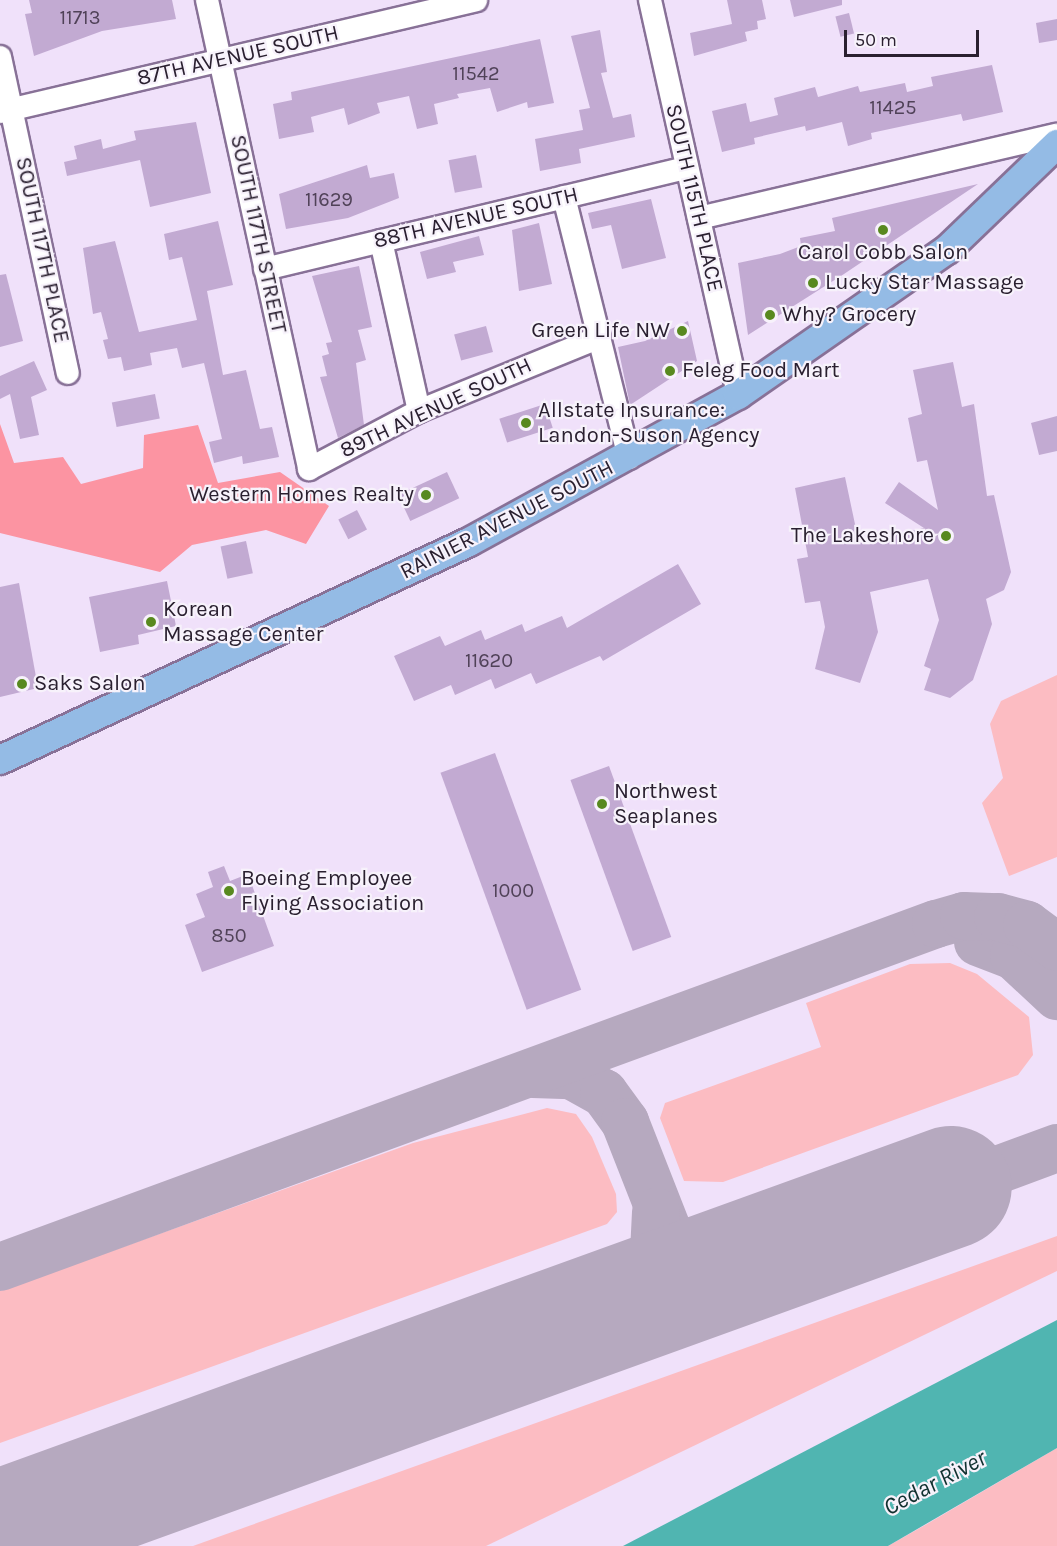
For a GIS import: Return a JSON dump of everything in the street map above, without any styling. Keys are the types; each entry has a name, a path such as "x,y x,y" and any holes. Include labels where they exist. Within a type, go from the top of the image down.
{"main road":[{"name":"RAINIER AVENUE SOUTH","path":"0,760 469,542 629,458 738,395 947,250 1057,144"}],"street":[{"name":"SOUTH 117TH STREET","path":"207,0 309,469"},
{"name":"87TH AVENUE SOUTH","path":"6,111 220,60 428,6 476,0"},
{"name":"SOUTH 115TH PLACE","path":"650,0 738,395"},
{"name":"SOUTH 117TH PLACE","path":"0,57 6,111 68,373"},
{"path":"699,218 1057,135"},
{"name":"88TH AVENUE SOUTH","path":"266,269 687,168"},
{"path":"564,197 629,458"},
{"path":"381,241 419,411"},
{"name":"89TH AVENUE SOUTH","path":"309,469 419,411 598,338"}],"shaded area":[{"path":"0,424 14,463 63,457 81,484 143,468 144,435 198,425 218,483 280,472 329,506 306,544 266,530 192,545 160,572 0,533"},
{"path":"1057,675 1057,857 1009,876 982,803 1003,778 990,724 1001,701"},
{"path":"950,963 977,974 1029,1017 1033,1055 1018,1075 723,1182 684,1181 660,1118 665,1103 821,1047 806,1003 910,964"},
{"path":"547,1108 576,1114 592,1137 616,1194 617,1212 607,1224 0,1443 0,1291 413,1143"},
{"path":"1057,1236 1057,1271 486,1546 193,1546"},
{"path":"1057,1448 1057,1546 888,1546 927,1524"}],"water":[{"name":"Cedar River","path":"1057,1320 1057,1448 888,1546 623,1546"}],"building":[{"path":"29,0 172,0 176,19 102,31 34,56 25,14 32,13"},
{"path":"727,0 762,0 766,19 757,21 758,29 745,32 747,41 694,56 690,33 732,24"},
{"path":"790,0 842,0 842,5 794,17"},
{"path":"849,13 854,33 840,37 835,16"},
{"path":"1057,19 1057,40 1039,43 1036,23"},
{"path":"600,30 607,72 601,73 613,118 631,114 635,137 579,149 581,163 540,171 535,139 583,130 579,110 590,108 571,36"},
{"path":"540,39 554,103 528,108 527,102 497,112 490,88 457,94 459,98 434,104 438,124 417,129 409,96 377,103 380,113 348,125 344,108 311,117 314,132 279,139 273,104 292,100 291,92"},
{"path":"992,65 1003,112 963,121 961,114 871,133 872,139 848,146 842,122 806,131 805,126 754,138 755,144 722,152 712,111 746,103 750,122 778,115 774,98 815,87 818,97 858,86 860,92 905,83 907,92 933,86 931,77"},
{"path":"196,122 211,193 150,207 140,160 67,176 64,162 77,159 74,146 101,139 103,149 136,140 134,131"},
{"path":"476,155 482,187 455,193 449,160"},
{"path":"367,165 370,178 394,173 399,198 348,218 286,229 279,194"},
{"path":"978,184 748,335 738,263 780,254 801,246 800,238 835,231 832,218"},
{"path":"651,199 666,258 622,269 611,225 592,229 588,213"},
{"path":"218,221 233,285 207,291 223,375 246,370 260,429 272,427 279,457 243,464 242,456 214,463 209,442 222,439 204,363 182,368 177,348 150,353 152,365 124,371 121,357 108,359 103,340 108,339 101,312 93,314 83,248 115,241 139,332 197,320 182,257 169,260 164,234"},
{"path":"539,223 552,284 519,291 512,230"},
{"path":"479,236 484,255 453,262 456,272 427,279 420,252"},
{"path":"359,266 372,327 358,330 366,360 356,363 364,425 338,438 320,377 327,376 322,356 329,354 326,343 332,342 312,276"},
{"path":"6,274 23,341 0,347 0,275"},
{"path":"688,321 697,361 630,405 618,347 645,341"},
{"path":"486,326 493,352 461,361 454,335"},
{"path":"34,361 47,390 31,397 39,435 20,439 10,394 0,399 0,376"},
{"name":"The Lakeshore","path":"953,362 962,407 974,404 987,496 994,495 1011,572 1004,590 986,599 992,624 973,680 950,698 924,690 931,669 924,666 939,620 928,579 870,592 878,632 860,683 815,669 825,627 820,601 805,603 797,559 808,557 795,488 845,477 859,543 924,528 885,503 899,482 938,510 927,460 917,462 908,418 922,414 913,370"},
{"path":"155,394 160,419 117,427 112,402"},
{"name":"Allstate Insurance: Landon-Suson Agency","path":"545,404 553,428 507,443 499,419"},
{"path":"1057,416 1057,451 1039,455 1031,423"},
{"path":"447,472 459,498 410,521 398,495"},
{"path":"357,510 367,530 348,539 338,520"},
{"path":"246,541 253,573 227,579 221,546"},
{"path":"678,564 701,604 603,661 600,656 536,684 531,673 495,689 491,679 455,695 451,685 414,701 394,656 440,636 445,646 481,630 485,640 522,624 525,632 562,616 567,628"},
{"path":"167,581 176,626 138,635 139,644 100,652 89,597"},
{"path":"19,583 38,688 0,697 0,587"},
{"path":"495,753 581,990 527,1010 440,773"},
{"path":"609,766 671,937 633,951 570,780"},
{"path":"224,866 230,881 248,874 274,946 202,972 185,925 205,917 196,894 213,887 208,872"}],"taxiway":[{"path":"0,1267 936,924 964,916 998,917 1027,925 1057,947"},
{"path":"978,942 1014,956 1057,996"},
{"path":"533,1074 571,1075 604,1093 625,1122 668,1232 697,1256 738,1265"},
{"path":"951,1187 1057,1148"},
{"path":"618,1306 654,1253 656,1212"},
{"path":"2,1546 93,1497"}],"runway":[{"path":"0,1531 951,1187"}],"place":[{"name":"Carol Cobb Salon","path":"883,230"},
{"name":"Lucky Star Massage","path":"813,283"},
{"name":"Why? Grocery","path":"770,315"},
{"name":"Green Life NW","path":"682,331"},
{"name":"Feleg Food Mart","path":"670,371"},
{"name":"Allstate Insurance: Landon-Suson Agency","path":"526,423"},
{"name":"Western Homes Realty","path":"426,495"},
{"name":"The Lakeshore","path":"946,536"},
{"name":"Korean Massage Center","path":"151,622"},
{"name":"Saks Salon","path":"22,684"},
{"name":"Northwest Seaplanes","path":"602,804"},
{"name":"Boeing Employee Flying Association","path":"229,891"}]}
